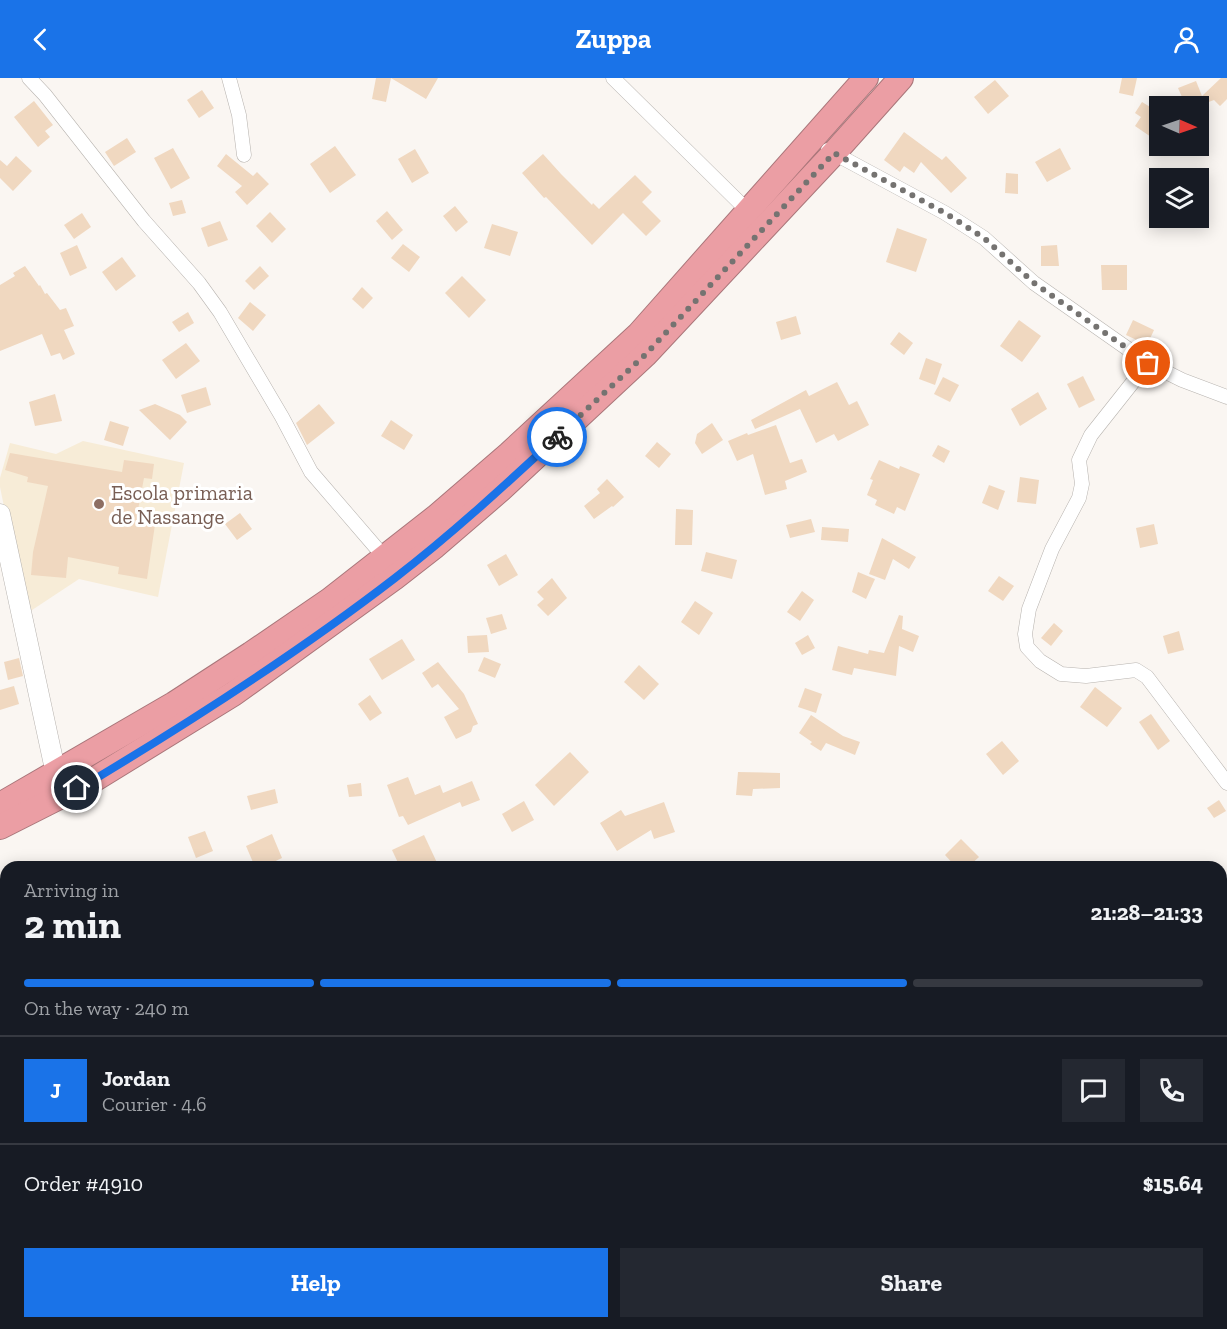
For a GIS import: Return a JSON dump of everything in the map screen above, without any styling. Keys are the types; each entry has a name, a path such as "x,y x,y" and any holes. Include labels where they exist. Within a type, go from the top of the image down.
{"highway":[{"path":"0,805 174,704 330,600 386,558 509,454 631,342 866,78"},
{"path":"0,827 95,779 233,694 385,585 427,552 500,490 645,355 901,78"}],"street":[{"path":"29,78 45,95 144,221 200,283 220,312 282,417 311,472 386,558"},
{"path":"229,78 239,115 244,155"},
{"path":"614,78 748,212"},
{"path":"810,141 945,213 984,238 1034,283 1148,363 1182,380 1227,397"},
{"path":"1148,363 1091,435 1079,460 1082,484 1079,498 1052,549 1029,609 1025,634 1027,647 1040,662 1061,674 1086,676 1136,670 1147,677 1227,783"},
{"path":"0,514 7,577 56,774"}],"shaded area":[{"path":"83,441 184,463 158,597 79,579 26,614 0,487 0,478 10,443 56,454"}],"building":[{"path":"376,78 391,78 386,102 372,99"},
{"path":"391,78 438,78 426,99"},
{"path":"1122,78 1137,78 1133,96 1119,93"},
{"path":"1221,78 1227,78 1227,99 1220,106 1214,100 1209,102 1209,96 1202,96"},
{"path":"995,80 1009,96 988,114 974,97"},
{"path":"1196,81 1202,96 1182,96 1178,88"},
{"path":"202,90 214,108 199,118 187,100"},
{"path":"34,101 53,125 45,131 50,137 38,147 14,117"},
{"path":"1142,102 1149,106 1149,136 1135,126 1141,117 1135,113"},
{"path":"904,132 942,160 946,156 967,178 951,193 921,162 914,173 904,166 900,172 884,160"},
{"path":"127,138 136,152 114,166 105,152"},
{"path":"335,146 356,175 330,193 310,164"},
{"path":"173,148 190,178 171,189 154,158"},
{"path":"1060,148 1071,169 1047,182 1035,162"},
{"path":"415,149 429,173 412,183 398,159"},
{"path":"226,154 253,176 257,172 269,184 247,205 235,192 242,186 217,166"},
{"path":"543,154 592,205 593,203 599,209 635,175 652,192 642,202 661,221 646,236 623,213 592,245 522,173"},
{"path":"16,156 32,171 13,191 0,178 0,160 7,166"},
{"path":"1006,173 1018,174 1018,194 1005,193"},
{"path":"182,200 186,213 173,216 169,203"},
{"path":"455,206 468,222 456,232 443,216"},
{"path":"387,211 403,230 392,240 376,221"},
{"path":"270,212 286,229 272,243 256,226"},
{"path":"82,213 91,227 74,239 64,225"},
{"path":"220,221 228,240 208,247 201,228"},
{"path":"492,224 518,232 510,256 484,248"},
{"path":"897,228 927,239 916,272 886,262"},
{"path":"403,244 420,257 409,272 391,258"},
{"path":"77,245 87,268 70,276 60,253"},
{"path":"1057,245 1059,266 1041,266 1041,246"},
{"path":"122,257 136,276 116,291 102,272"},
{"path":"1101,265 1127,265 1127,290 1102,290"},
{"path":"25,266 60,310 66,308 74,326 64,330 75,354 63,360 60,353 51,356 42,334 0,351 0,285 15,276 13,273"},
{"path":"260,266 269,276 254,290 245,281"},
{"path":"462,276 486,300 469,318 445,293"},
{"path":"362,287 373,298 363,309 352,299"},
{"path":"250,302 266,315 253,331 238,318"},
{"path":"188,312 194,323 179,332 172,322"},
{"path":"796,316 801,334 781,340 776,322"},
{"path":"1019,320 1041,336 1022,362 1000,346"},
{"path":"1133,320 1154,330 1147,345 1126,335"},
{"path":"899,332 913,343 904,355 890,344"},
{"path":"186,343 200,361 176,379 162,360"},
{"path":"926,358 942,364 935,385 919,379"},
{"path":"1083,376 1095,400 1079,408 1067,384"},
{"path":"943,377 959,385 950,402 934,394"},
{"path":"837,382 849,405 857,401 869,425 838,441 834,434 816,443 800,409 755,429 751,420 806,390 809,396"},
{"path":"206,387 211,405 187,413 181,395"},
{"path":"1038,392 1047,409 1020,426 1011,409"},
{"path":"55,394 62,421 35,426 29,402"},
{"path":"155,404 180,415 187,422 170,440 139,410"},
{"path":"319,404 335,423 307,445 296,423"},
{"path":"391,420 413,435 404,450 381,436"},
{"path":"110,421 129,427 123,446 104,440"},
{"path":"712,423 723,440 702,454 695,443 697,434"},
{"path":"776,425 790,463 802,459 807,472 785,481 787,489 765,495 753,454 737,461 728,441"},
{"path":"657,442 671,454 659,468 645,456"},
{"path":"938,445 950,451 944,463 932,456"},
{"path":"10,453 122,472 124,460 154,464 152,479 144,478 137,515 156,518 147,579 118,574 119,567 68,557 66,578 31,575 33,552 48,486 27,482 28,477 5,470"},
{"path":"879,460 899,469 900,466 920,474 905,511 897,507 894,514 875,505 877,500 867,495 873,480 870,479"},
{"path":"1020,477 1039,480 1036,504 1017,502"},
{"path":"607,479 624,497 594,519 584,506 600,493 597,489"},
{"path":"989,485 1005,491 998,510 982,503"},
{"path":"676,509 693,510 692,545 675,545"},
{"path":"240,513 252,529 237,540 225,524"},
{"path":"811,519 815,532 790,538 786,525"},
{"path":"1154,524 1158,544 1140,548 1136,528"},
{"path":"822,527 849,529 848,542 821,540"},
{"path":"882,538 916,557 909,569 893,559 885,580 869,574"},
{"path":"706,552 737,560 732,579 701,571"},
{"path":"506,554 518,575 499,586 487,565"},
{"path":"858,572 875,579 866,599 852,592"},
{"path":"999,576 1014,586 1003,601 988,591"},
{"path":"552,578 567,598 548,616 537,605 544,599 537,592"},
{"path":"802,591 814,600 800,621 787,612"},
{"path":"695,601 713,613 699,635 681,622"},
{"path":"502,614 507,629 491,634 486,618"},
{"path":"899,615 903,616 902,629 919,636 913,652 899,646 896,676 854,668 852,675 832,670 838,646 868,654 869,650 884,653"},
{"path":"1054,623 1063,631 1051,646 1041,638"},
{"path":"1179,631 1184,650 1168,654 1163,636"},
{"path":"487,635 489,652 468,653 467,636"},
{"path":"808,635 815,648 802,655 795,643"},
{"path":"402,639 415,660 382,680 369,659"},
{"path":"484,657 501,664 495,678 478,671"},
{"path":"19,658 23,676 8,680 4,662"},
{"path":"438,662 464,694 478,724 473,726 471,732 456,739 444,717 459,709 438,684 432,688 422,673"},
{"path":"639,665 659,684 644,700 624,682"},
{"path":"14,686 19,704 0,710 0,690"},
{"path":"1095,687 1122,708 1107,727 1080,707"},
{"path":"805,688 822,694 816,713 798,707"},
{"path":"370,695 382,713 370,721 358,704"},
{"path":"1151,714 1170,741 1158,750 1139,722"},
{"path":"811,715 843,736 860,742 855,755 826,743 821,751 810,744 812,742 799,733"},
{"path":"1002,741 1019,761 1003,775 986,754"},
{"path":"570,752 589,772 554,806 535,785"},
{"path":"738,772 780,773 780,788 753,789 752,796 736,795"},
{"path":"408,777 415,795 440,785 443,793 472,781 480,800 462,807 460,802 408,825 403,816 399,817 387,785"},
{"path":"361,783 362,796 349,797 347,785"},
{"path":"275,789 278,803 251,810 247,796"},
{"path":"1219,800 1226,811 1214,818 1207,808"},
{"path":"524,801 534,820 512,832 502,814"},
{"path":"664,802 675,832 654,839 651,830 617,851 600,823 621,810 625,816"},
{"path":"205,831 213,851 196,858 188,837"},
{"path":"272,834 282,858 276,861 252,861 246,846"},
{"path":"424,835 436,861 397,861 392,850"},
{"path":"961,839 979,857 975,861 950,861 945,855"}],"way so far":[{"path":"557,437 645,355 834,153 945,213 984,238 1034,283 1148,363"}],"place":[{"name":"Escola primaria de Nassange","path":"99,504"}],"route":[{"path":"77,788 233,694 376,592 435,546 557,437"}]}
